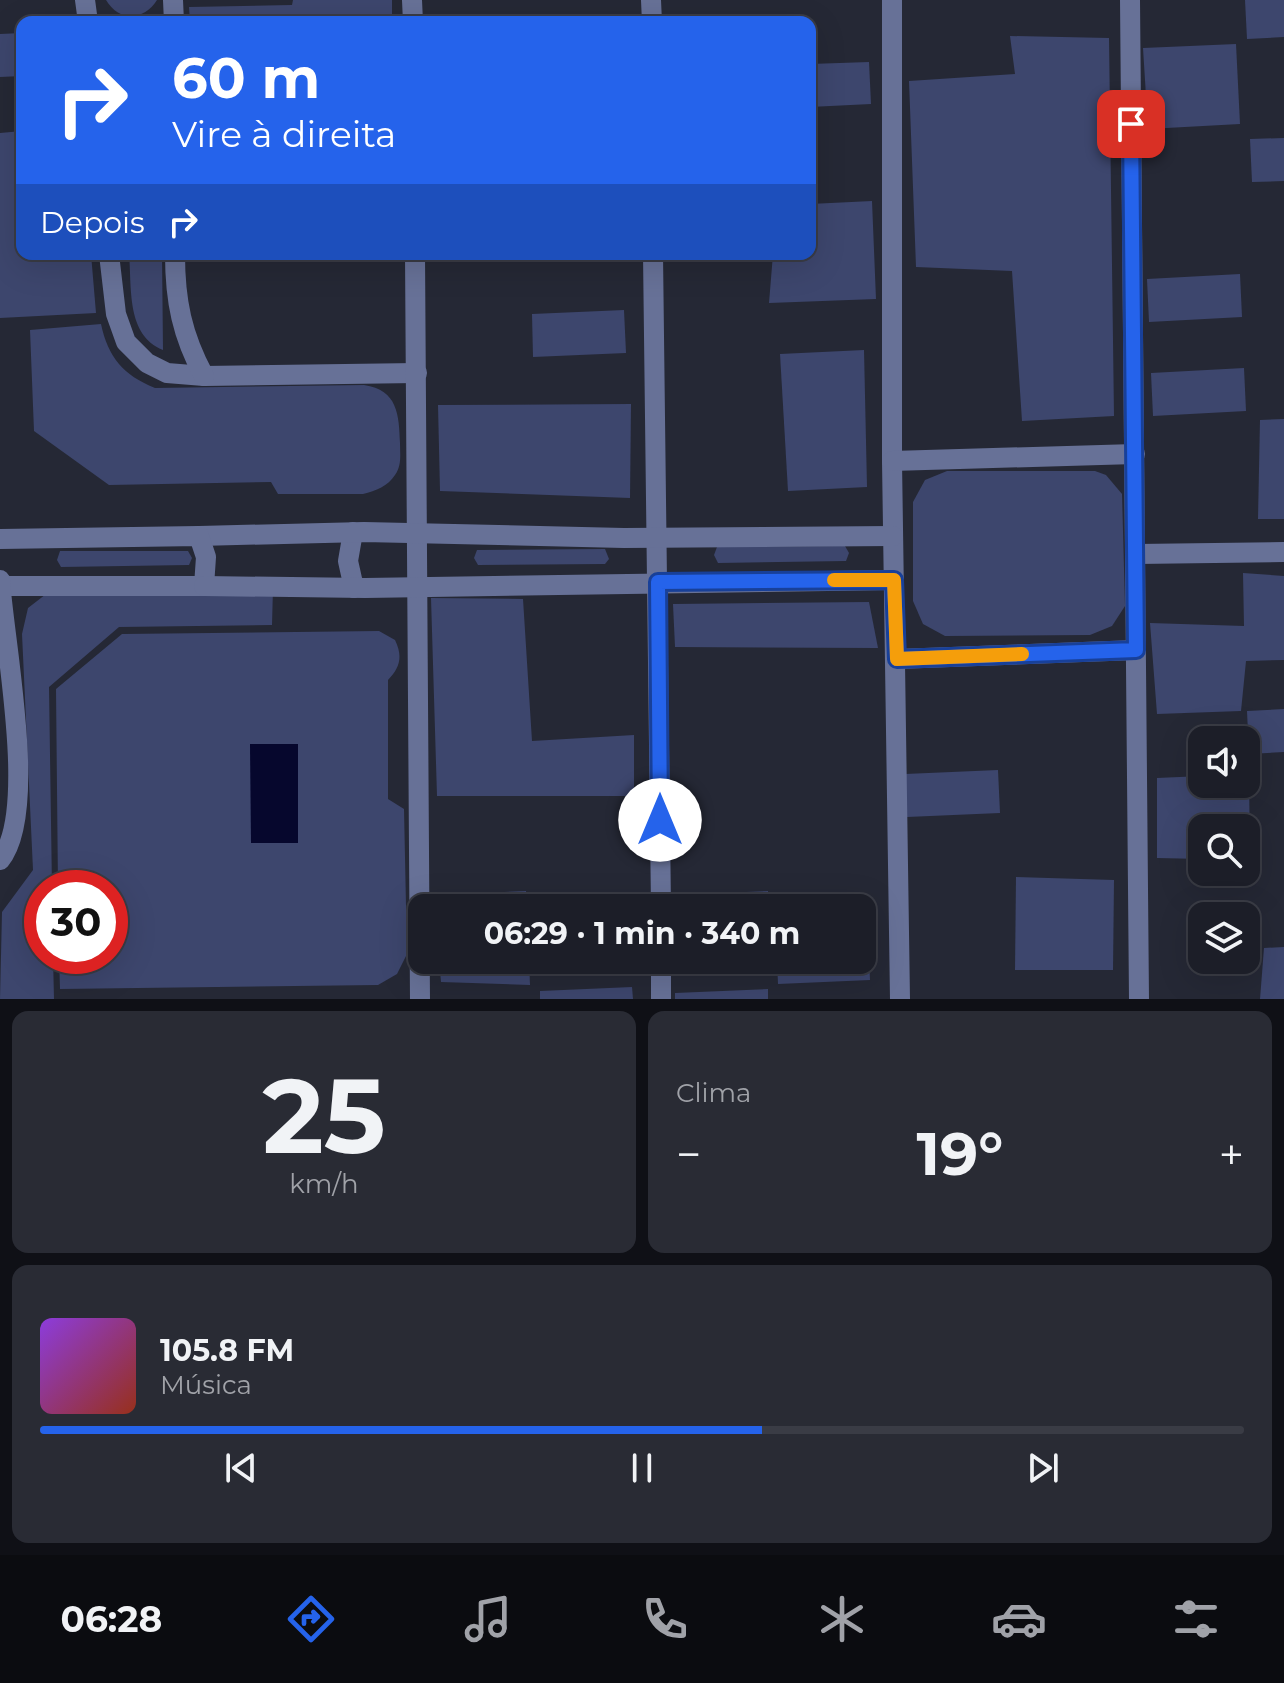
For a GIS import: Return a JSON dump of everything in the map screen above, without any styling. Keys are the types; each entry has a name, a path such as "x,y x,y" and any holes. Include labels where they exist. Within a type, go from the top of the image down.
{"street":[{"path":"892,0 892,461 900,999"},
{"path":"1130,0 1139,999"},
{"path":"110,260 116,314 126,342 147,363 167,373 204,376 417,373"},
{"path":"175,260 178,317 185,341 204,376"},
{"path":"415,260 420,999"},
{"path":"653,260 661,894"},
{"path":"892,461 1135,454"},
{"path":"0,539 353,532 656,537 893,536"},
{"path":"353,532 348,561 354,588"},
{"path":"199,536 206,557 204,586"},
{"path":"1137,554 1284,552"},
{"path":"0,580 19,778 15,834 0,860"},
{"path":"0,586 354,588 894,580"},
{"path":"897,659 1136,650"},
{"path":"661,974 661,999"}],"shaded area":[{"path":"106,0 157,0 145,12 132,16 118,12"},
{"path":"293,0 392,0 392,16 190,16 189,7 292,5"},
{"path":"1245,0 1284,0 1284,37 1247,39"},
{"path":"16,33 16,76 0,77 0,34"},
{"path":"1010,36 1109,38 1114,416 1022,421 1012,271 916,267 909,81 1015,74"},
{"path":"1236,44 1240,124 1148,129 1143,48"},
{"path":"869,62 871,104 816,107 816,64"},
{"path":"16,132 16,260 92,260 96,313 0,318 0,133"},
{"path":"1284,138 1284,181 1252,182 1250,139"},
{"path":"872,201 876,299 769,303 773,260 816,260 816,204"},
{"path":"129,260 162,260 163,350 142,333 131,295"},
{"path":"1240,274 1242,317 1149,322 1147,279"},
{"path":"624,310 626,353 533,357 532,314"},
{"path":"101,324 108,346 119,364 134,377 155,388 364,385 384,392 397,414 400,463 397,471 385,485 363,494 278,494 271,482 109,485 34,431 30,330"},
{"path":"864,350 867,487 788,491 780,354"},
{"path":"1244,368 1246,411 1153,416 1151,373"},
{"path":"631,404 630,498 440,491 438,405"},
{"path":"1284,419 1284,519 1258,519 1260,420"},
{"path":"947,471 1095,471 1106,475 1122,494 1125,606 1112,626 1090,635 945,636 923,624 913,601 913,502 925,480"},
{"path":"845,546 849,553 846,561 718,563 714,555 717,547"},
{"path":"605,549 609,559 605,564 478,565 474,558 477,550"},
{"path":"60,551 188,551 192,558 189,565 61,567 57,560"},
{"path":"1243,573 1284,576 1284,660 1246,661 1241,711 1157,714 1150,623 1244,626"},
{"path":"273,588 272,625 119,627 49,687 52,870 33,870 22,634 28,608 50,591"},
{"path":"431,598 523,599 532,741 634,735 634,796 437,796"},
{"path":"869,602 878,648 675,647 673,604"},
{"path":"379,631 395,640 398,666 388,680 388,799 404,809 407,954 397,974 378,985 60,989 60,974 128,974 128,870 58,870 56,689 122,634"},
{"path":"1284,709 1284,752 1260,753 1260,726 1248,726 1247,711"},
{"path":"250,744 298,744 298,843 251,843"},
{"path":"998,770 1000,813 907,817 905,774"},
{"path":"1188,777 1188,798 1249,798 1249,814 1188,814 1188,859 1157,858 1157,778"},
{"path":"1016,877 1114,880 1113,970 1015,970"},
{"path":"24,882 24,974 53,974 54,999 0,999 2,912"},
{"path":"526,891 526,894 456,894"},
{"path":"768,891 768,894 698,894"},
{"path":"1284,947 1284,999 1260,999 1264,948"},
{"path":"440,974 530,974 530,985 441,982"},
{"path":"778,974 870,974 870,980 778,984"},
{"path":"632,987 633,999 540,999 540,991"},
{"path":"768,989 768,999 675,999 675,993"}],"slow traffic":[{"path":"834,580 894,580 897,659 1022,654"}],"route":[{"path":"660,820 658,582 894,580 897,659 1136,650 1131,124"}]}
